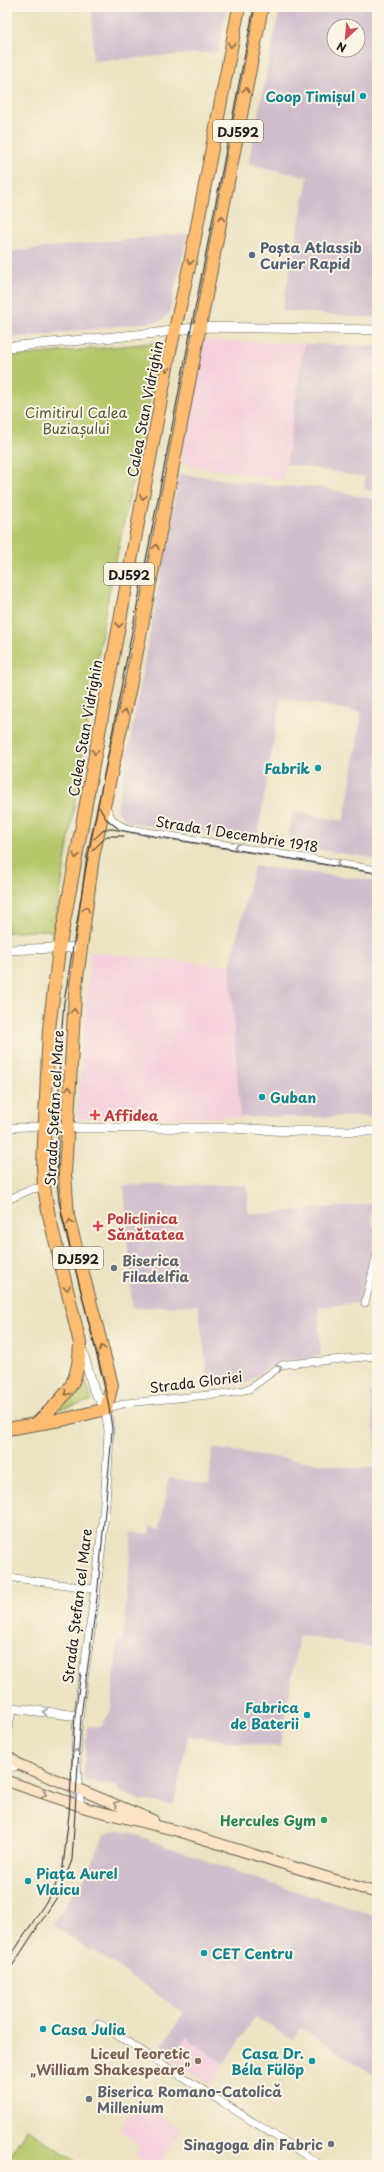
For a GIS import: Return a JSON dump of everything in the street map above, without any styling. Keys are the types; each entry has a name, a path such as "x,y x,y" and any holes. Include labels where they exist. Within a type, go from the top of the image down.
{"main road":[{"name":"Calea Stan Vidrighin","path":"83,818 175,331 239,7"},
{"name":"DJ592","path":"106,805 262,7"},
{"name":"Strada Ștefan cel Mare","path":"106,805 94,857 80,947 75,993 65,1174 66,1202 92,1314 112,1385 106,1409"},
{"name":"Strada Ștefan cel Mare","path":"80,1343 48,1211 44,1187 49,1029 58,949 83,818"},
{"name":"DJ592","path":"37,1423 62,1399 75,1379 80,1365 80,1343"},
{"path":"7,1428 66,1419 106,1409"},
{"path":"7,1756 20,1765 178,1831"},
{"path":"7,1781 80,1807 178,1831 377,1893"}],"street":[{"path":"7,346 175,331 200,327 377,330"},
{"name":"Strada 1 Decembrie 1918","path":"106,805 107,812 114,821 129,829 377,870"},
{"path":"7,950 80,947"},
{"path":"7,1128 45,1126 377,1131"},
{"path":"7,1200 32,1189 44,1187"},
{"path":"365,1303 377,1254"},
{"name":"Strada Ștefan cel Mare","path":"80,1343 94,1390 106,1409 109,1430 109,1445 95,1589 79,1716 75,1772 80,1807"},
{"name":"Strada Gloriei","path":"106,1409 126,1403 229,1393 247,1389 253,1387 282,1365 287,1364 377,1356"},
{"path":"7,1577 95,1589"},
{"path":"7,1729 12,1708 79,1716"},
{"path":"7,1767 20,1765"},
{"path":"98,2023 321,2165"}],"shaded area":[{"path":"92,7 227,7 218,52 93,61"},
{"path":"280,7 377,7 377,318 282,311 308,177 248,164"},
{"path":"188,233 169,314 160,321 7,339 7,252"},
{"path":"202,340 304,344 283,480 181,464"},
{"path":"304,344 377,346 377,491 364,489 365,477 286,464"},
{"path":"179,474 273,486 318,487 377,500 377,859 287,844 293,812 344,821 362,712 281,698 257,839 127,822 117,811"},
{"path":"254,866 377,881 377,1117 240,1117 230,966"},
{"path":"90,952 230,966 240,1117 77,1118"},
{"path":"124,1185 248,1185 248,1213 267,1213 372,1204 372,1226 377,1226 377,1228 360,1303 318,1307 321,1356 278,1361 248,1383 209,1388 198,1305 132,1308"},
{"path":"377,1391 377,1460 370,1392"},
{"path":"212,1448 360,1469 377,1467 377,1649 299,1635 280,1747 188,1736 174,1805 140,1800 118,1791 118,1785 98,1783 83,1779 87,1726 101,1727 111,1710 118,1641 123,1641 132,1532 150,1535 151,1527 160,1528 169,1478 209,1484"},
{"path":"119,1829 260,1880 377,1916 377,2077 301,2028 293,2040 255,2017 224,2064 186,2037 171,2059 158,2051 184,2013 92,1949 90,1951 53,1925 89,1870 103,1835"},
{"name":"Liceul Teoretic „William Shakespeare”","path":"186,2036 224,2064 211,2085 171,2059"},
{"path":"140,2100 181,2130 159,2165 148,2165 135,2154 140,2145 119,2130"}],"green space":[{"name":"Cimitirul Calea Buziașului","path":"154,343 158,346 160,351 106,608 54,932 44,930 7,933 7,357"},
{"path":"83,1373 92,1401 60,1409"},
{"path":"27,2129 78,2163 77,2165 7,2165 7,2160"}],"tram line":[{"path":"7,1974 59,1894 72,1860 81,1716 97,1598 112,1429 108,1401 59,1202 57,1181 60,1051 64,1002 86,867 254,7"},
{"path":"99,807 106,819 118,828"},
{"path":"94,839 105,829 112,829 377,873"},
{"path":"92,851 107,836 124,836"},
{"path":"7,1962 53,1891 63,1867 69,1814 75,1715 81,1673"}],"place":[{"name":"Coop Timișul","path":"363,96"},
{"name":"Poșta Atlassib Curier Rapid","path":"252,255"},
{"name":"Fabrik","path":"318,768"},
{"name":"Guban","path":"262,1097"},
{"name":"Affidea","path":"95,1115"},
{"name":"Policlinica Sănătatea","path":"98,1226"},
{"name":"Biserica Filadelfia","path":"114,1268"},
{"name":"Fabrica de Baterii","path":"307,1715"},
{"name":"Hercules Gym","path":"324,1820"},
{"name":"Piața Aurel Vlaicu","path":"28,1881"},
{"name":"CET Centru","path":"204,1953"},
{"name":"Casa Julia","path":"43,2029"},
{"name":"Liceul Teoretic „William Shakespeare”","path":"198,2061"},
{"name":"Casa Dr. Béla Fülöp","path":"312,2061"},
{"name":"Biserica Romano-Catolică Millenium","path":"89,2099"},
{"name":"Sinagoga din Fabric","path":"331,2144"}]}
